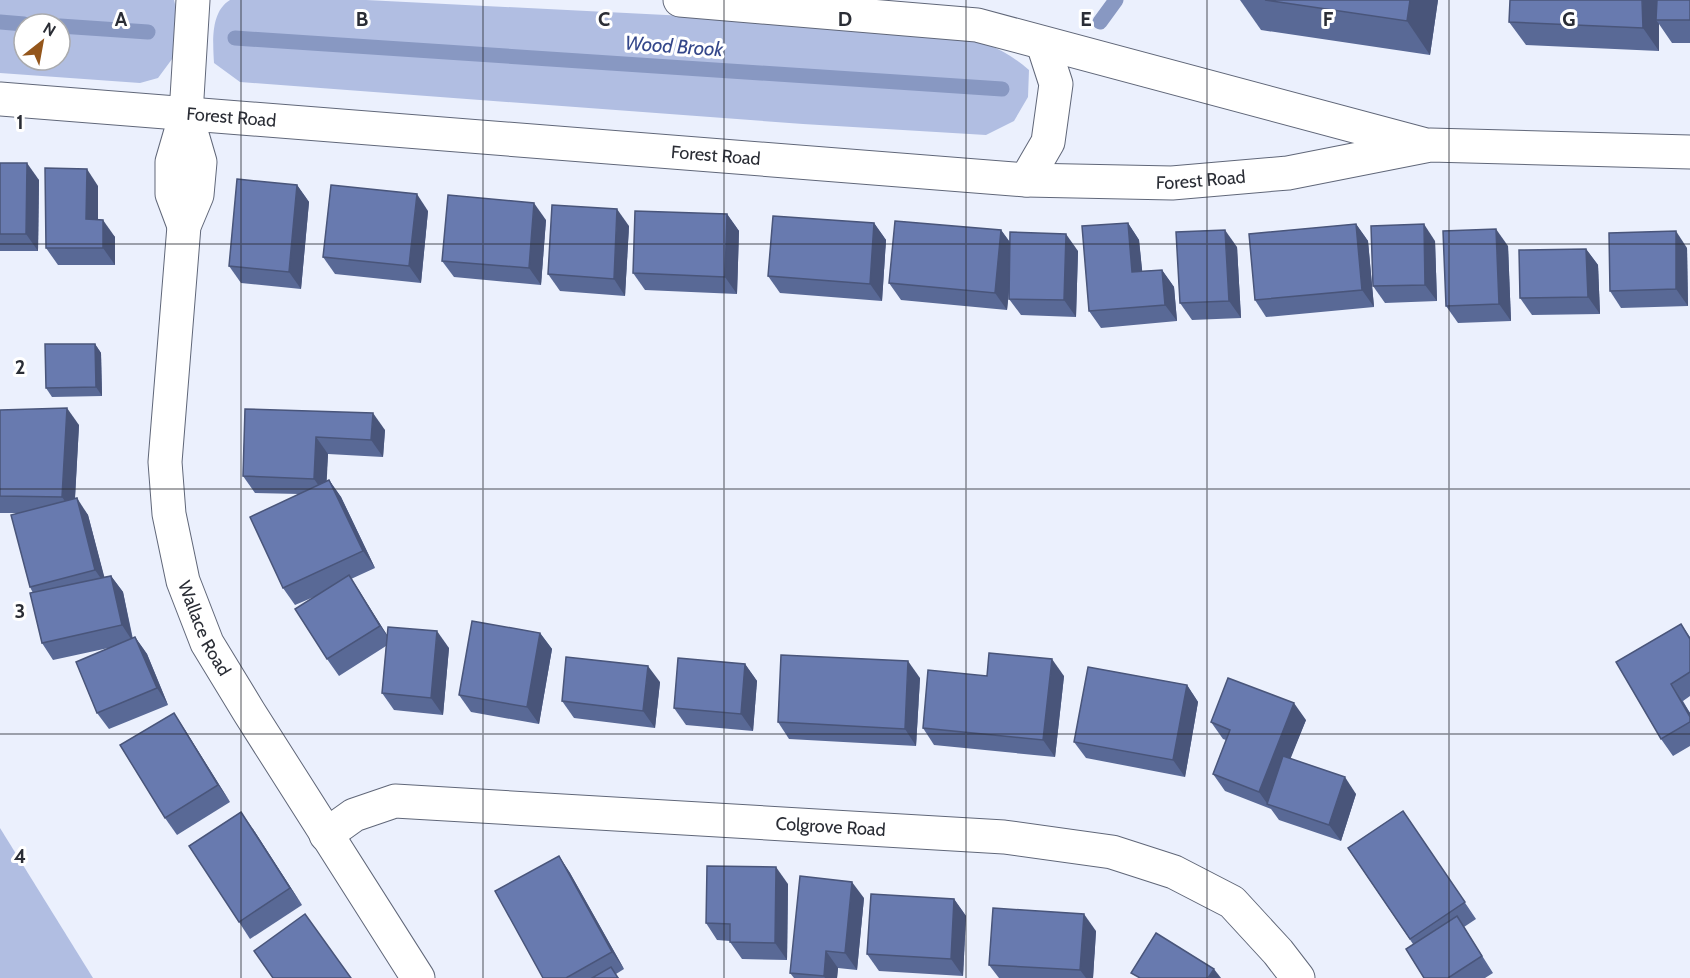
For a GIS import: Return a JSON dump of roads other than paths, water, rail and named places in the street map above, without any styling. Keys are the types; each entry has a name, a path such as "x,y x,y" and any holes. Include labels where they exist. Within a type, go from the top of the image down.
{"main road":[{"name":"Wallace Road","path":"193,0 186,114 172,162 172,194 184,226 165,462 169,514 183,581 207,643 418,978"},
{"name":"Forest Road","path":"680,0 977,25 1430,146"},
{"path":"1026,180 1048,142 1056,84 1043,44"},
{"name":"Forest Road","path":"0,99 1026,180 1172,183 1288,173 1430,146 1690,152"},
{"name":"Colgrove Road","path":"326,835 354,814 395,801 1004,837 1112,852 1174,872 1232,902 1278,952 1298,978"}],"waterway":[{"name":"Wood Brook","path":"1100,22 1116,0"},
{"name":"Wood Brook","path":"0,22 12,23"},
{"name":"Wood Brook","path":"72,27 148,32"},
{"name":"Wood Brook","path":"235,38 1002,89"}]}
